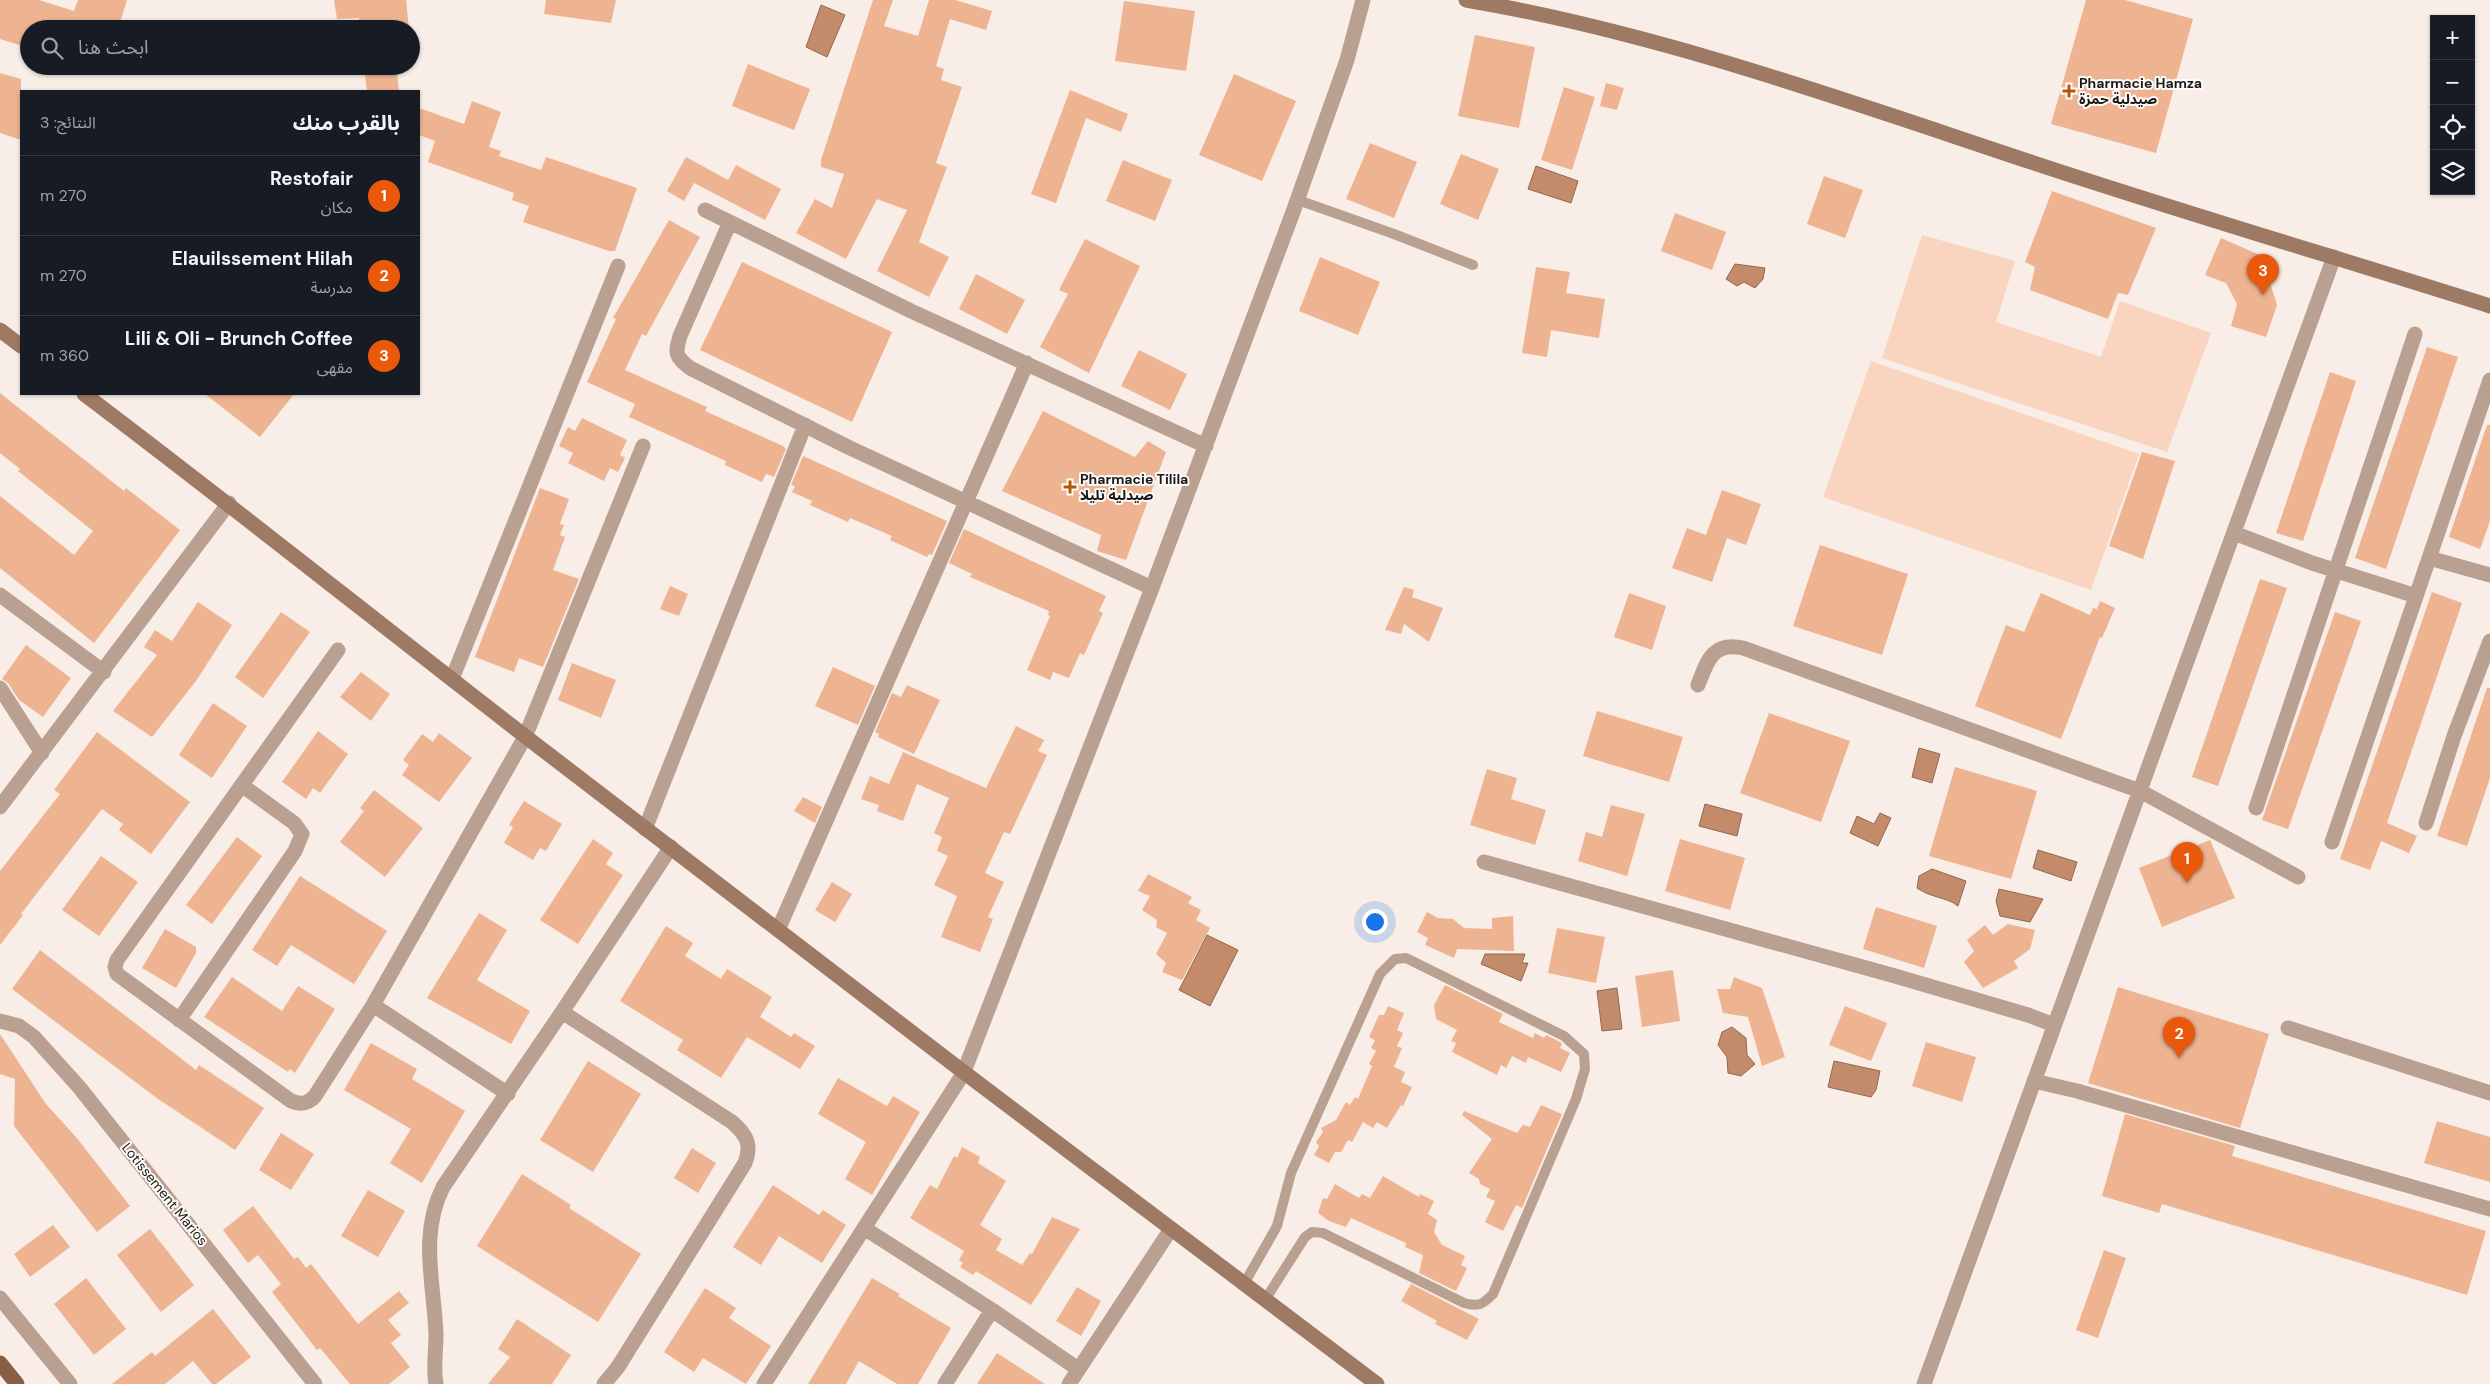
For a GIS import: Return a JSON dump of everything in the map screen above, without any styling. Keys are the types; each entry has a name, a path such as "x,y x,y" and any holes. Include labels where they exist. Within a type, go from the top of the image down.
{"main road":[{"path":"0,1363 17,1384"}],"street":[{"path":"764,1384 963,1074 1152,588 1298,200 1348,60 1363,0"},
{"path":"1466,0 1519,4 1784,80 2078,177 2490,306"},
{"path":"705,210 911,311 1206,446"},
{"path":"730,222 680,336 676,356 690,368 805,425 1152,588"},
{"path":"1924,1384 2334,257"},
{"path":"452,679 618,266"},
{"path":"0,330 20,345"},
{"path":"2256,808 2415,334"},
{"path":"778,930 967,502 1026,363"},
{"path":"2332,842 2490,380"},
{"path":"85,395 229,503 525,736 963,1074 1377,1384"},
{"path":"645,829 805,425"},
{"path":"338,650 116,964 117,974 291,1101 304,1104 315,1096 373,1005 525,736 643,446"},
{"path":"0,807 104,672 229,503"},
{"path":"2234,533 2336,570 2416,596"},
{"path":"2429,558 2490,575"},
{"path":"0,595 104,672"},
{"path":"2426,823 2454,736 2490,641"},
{"path":"1698,685 1708,660 1714,652 1723,647 1738,647 2140,791 2298,877"},
{"path":"0,688 42,753"},
{"path":"179,1020 300,840 302,834 294,823 243,786"},
{"path":"436,1384 436,1334 429,1242 431,1215 443,1187 508,1094 671,847"},
{"path":"1484,862 1701,924 1895,976 2028,1015 2054,1025"},
{"path":"373,1005 508,1094"},
{"path":"562,1012 732,1122 743,1131 748,1141 749,1152 745,1163 618,1367 604,1384"},
{"name":"Lotissement Marios","path":"0,1021 19,1026 34,1037 79,1087 315,1384"},
{"path":"2288,1028 2490,1093"},
{"path":"2034,1081 2077,1091 2490,1208"},
{"path":"864,1228 992,1310 1078,1369"},
{"path":"1069,1384 1171,1230"},
{"path":"0,1298 70,1384"},
{"path":"945,1384 992,1310"}],"lane":[{"path":"1298,200 1403,237 1473,266"},
{"path":"1244,1284 1277,1226 1291,1173 1380,974 1395,959 1406,958 1564,1036 1584,1054 1586,1069 1576,1099 1492,1294 1483,1304 1475,1306 1464,1303 1323,1233 1312,1232 1304,1237 1265,1300"}],"shaded area":[{"path":"821,5 845,15 827,57 806,47"},
{"path":"1536,166 1578,181 1571,203 1528,189"},
{"path":"1922,235 2015,261 1996,322 2101,357 2120,301 2211,333 2167,452 1882,358"},
{"path":"1735,264 1765,268 1763,279 1755,288 1744,282 1737,286 1726,279"},
{"path":"1871,361 2139,454 2091,590 1823,497"},
{"path":"1919,748 1940,754 1932,783 1912,777"},
{"path":"1705,804 1742,814 1737,836 1699,826"},
{"path":"1880,813 1891,818 1878,846 1850,833 1857,816 1874,824"},
{"path":"2038,850 2077,862 2071,881 2033,868"},
{"path":"1932,869 1966,881 1958,906 1917,888 1919,876"},
{"path":"1999,889 2043,899 2030,922 2000,916 1996,901"},
{"path":"1207,935 1238,950 1210,1006 1179,990"},
{"path":"1485,954 1525,954 1522,963 1528,963 1521,981 1481,964"},
{"path":"1617,988 1622,1029 1602,1031 1597,991"},
{"path":"1732,1027 1746,1038 1747,1055 1755,1064 1741,1076 1728,1073 1727,1057 1718,1045 1722,1032"},
{"path":"1834,1061 1880,1071 1876,1090 1871,1097 1828,1087"}],"building":[{"path":"0,0 39,0 74,11 78,0 127,0 121,20 20,20 20,45 0,39"},
{"path":"334,0 406,0 408,20 337,19"},
{"path":"546,0 616,0 611,23 544,14"},
{"path":"873,0 893,0 884,26 918,36 929,0 955,0 992,11 986,30 950,19 936,66 944,69 941,80 962,87 936,163 947,167 919,242 949,257 929,297 877,271 907,210 877,199 846,259 796,233 815,199 832,208 844,174 821,167 821,160"},
{"path":"2086,0 2125,0 2193,19 2156,153 2051,124"},
{"path":"1124,1 1195,11 1186,71 1115,61"},
{"path":"1475,35 1535,47 1519,128 1458,116"},
{"path":"748,64 810,89 794,130 732,106"},
{"path":"0,73 21,79 20,140 0,133"},
{"path":"1234,74 1296,101 1262,181 1199,155"},
{"path":"365,75 397,75 399,90 367,90"},
{"path":"1606,83 1624,88 1617,110 1600,106"},
{"path":"1564,87 1595,97 1572,170 1541,160"},
{"path":"1070,90 1128,114 1121,132 1086,118 1056,203 1031,194"},
{"path":"472,101 501,112 489,147 501,151 499,156 541,170 546,157 637,188 615,251 609,251 523,222 529,206 512,200 514,193 428,162 435,141 420,135 420,108 464,124"},
{"path":"1370,143 1417,162 1394,218 1346,199"},
{"path":"1461,154 1499,169 1478,220 1440,204"},
{"path":"686,157 728,180 736,165 781,189 765,220 694,183 684,201 667,191"},
{"path":"1123,160 1172,180 1155,221 1106,201"},
{"path":"1824,176 1863,190 1845,238 1807,224"},
{"path":"2052,191 2156,228 2128,295 2118,293 2108,319 2030,290 2035,267 2025,262"},
{"path":"1675,213 1726,232 1712,270 1661,251"},
{"path":"669,220 700,237 646,336 642,334 625,370 707,407 705,411 783,446 786,449 774,477 766,474 762,482 725,465 726,461 629,417 635,404 587,382 616,319 613,318"},
{"path":"2221,238 2262,256 2277,305 2266,337 2231,326 2237,304 2226,283 2205,275"},
{"path":"1085,239 1140,266 1089,373 1040,347 1068,294 1059,290"},
{"path":"1320,257 1380,282 1358,335 1299,311"},
{"path":"742,262 892,332 852,422 700,350"},
{"path":"1536,267 1570,272 1566,293 1605,299 1599,338 1551,330 1547,357 1522,353"},
{"path":"976,274 1025,300 1007,334 959,309"},
{"path":"2427,347 2458,357 2386,569 2355,558"},
{"path":"1139,350 1187,374 1170,410 1121,386"},
{"path":"2330,372 2356,381 2303,541 2276,533"},
{"path":"0,393 124,491 126,488 180,530 94,643 0,568 0,496 74,555 93,531 18,471 20,469 0,453"},
{"path":"206,395 293,395 260,437"},
{"path":"1043,411 1135,457 1148,441 1166,452 1126,560 1097,551 1101,535 1002,491"},
{"path":"582,418 627,440 620,455 625,458 618,472 610,468 604,481 568,463 573,453 559,446 568,427 575,431"},
{"path":"2487,425 2490,425 2490,521 2480,549 2449,537"},
{"path":"2142,452 2175,461 2143,559 2109,546"},
{"path":"803,456 947,521 932,555 929,554 927,557 890,540 892,536 850,518 848,522 810,505 812,501 792,492 795,486 791,485"},
{"path":"540,488 569,499 560,524 564,525 560,535 565,537 553,570 579,579 543,667 519,658 514,672 475,657"},
{"path":"1722,490 1761,504 1746,545 1727,538 1712,582 1672,568 1687,528 1706,535"},
{"path":"964,529 1106,596 1099,611 1103,613 1084,655 1080,653 1069,678 1053,672 1050,680 1027,670 1050,616 1048,615 1049,611 970,577 972,574 949,563"},
{"path":"1820,545 1908,574 1882,655 1793,626"},
{"path":"2260,579 2287,588 2218,786 2192,777"},
{"path":"670,586 688,594 679,616 660,609"},
{"path":"1404,587 1414,590 1412,597 1443,608 1429,642 1404,624 1401,634 1385,630"},
{"path":"2432,592 2462,603 2387,823 2417,836 2409,853 2381,841 2370,870 2340,859"},
{"path":"1629,593 1666,606 1652,650 1614,637"},
{"path":"2041,593 2090,615 2093,608 2097,609 2100,601 2115,608 2102,638 2100,637 2061,739 1975,706 2006,625 2024,632"},
{"path":"198,602 232,625 196,681 152,737 113,711 157,655 144,647 155,630 172,641"},
{"path":"281,612 310,632 263,698 235,677"},
{"path":"2335,612 2361,621 2288,829 2262,820"},
{"path":"26,645 71,678 43,717 19,700 8,683 2,679"},
{"path":"572,663 616,680 601,718 558,700"},
{"path":"833,667 875,686 858,725 815,706"},
{"path":"361,672 390,694 371,721 340,697"},
{"path":"907,685 940,700 914,754 878,737 879,734 875,732 892,693 901,697"},
{"path":"2487,688 2490,688 2490,778 2467,846 2437,836"},
{"path":"213,703 247,726 212,778 179,755"},
{"path":"1597,711 1683,737 1669,782 1583,756"},
{"path":"1769,713 1850,741 1821,822 1740,793"},
{"path":"1016,726 1044,740 1038,751 1047,755 1010,834 1004,832 985,873 1004,882 988,917 993,919 980,952 941,937 957,896 934,885 948,856 937,851 942,837 934,833 949,798 917,784 903,821 877,811 879,805 861,799 870,776 889,784 903,752 986,788"},
{"path":"318,731 348,754 320,793 313,788 306,799 282,782"},
{"path":"97,732 190,802 151,854 119,830 123,824 102,809 21,914 23,915 0,945 0,871 60,794 54,790"},
{"path":"439,733 472,758 439,802 402,775 409,765 403,760 422,734 433,742"},
{"path":"1955,767 2037,791 2011,879 1929,856"},
{"path":"1487,769 1517,778 1511,799 1546,810 1535,845 1470,825"},
{"path":"374,790 423,828 385,877 340,842 364,811 360,808"},
{"path":"803,797 822,807 815,823 794,811"},
{"path":"524,801 562,824 546,851 540,848 533,860 504,843 513,827 509,825"},
{"path":"1611,805 1645,814 1627,876 1578,861 1586,832 1602,837"},
{"path":"237,837 262,856 212,924 186,905"},
{"path":"593,839 613,853 606,864 623,875 578,944 540,920"},
{"path":"1680,839 1745,858 1730,910 1665,891"},
{"path":"2210,840 2235,898 2162,927 2139,868"},
{"path":"101,856 138,882 99,936 62,910"},
{"path":"1148,874 1192,897 1188,903 1201,910 1196,920 1210,928 1182,980 1162,972 1166,963 1156,954 1167,933 1156,927 1157,920 1142,910 1150,896 1138,891"},
{"path":"300,876 387,931 354,984 291,945 277,966 252,950"},
{"path":"832,882 852,894 835,922 815,910"},
{"path":"1876,907 1937,926 1924,968 1863,949"},
{"path":"1427,912 1438,918 1453,919 1464,928 1492,929 1492,918 1513,916 1514,951 1457,949 1454,958 1425,945 1428,938 1417,932"},
{"path":"479,913 507,930 477,980 530,1011 511,1044 427,998"},
{"path":"2008,924 2035,930 2030,949 2014,961 2018,968 1983,988 1964,962 1974,951 1967,940 1985,925 1993,935"},
{"path":"666,926 693,943 685,956 721,979 727,969 772,997 760,1017 791,1037 794,1033 815,1046 800,1069 747,1037 721,1078 677,1050 683,1040 620,1001"},
{"path":"1557,928 1605,937 1596,983 1548,973"},
{"path":"165,929 196,947 196,953 176,988 142,968"},
{"path":"40,950 196,1070 199,1065 264,1108 235,1150 158,1099 12,989"},
{"path":"1673,970 1680,1021 1642,1027 1635,976"},
{"path":"232,977 282,1011 298,986 335,1009 295,1073 290,1069 288,1072 204,1017"},
{"path":"1734,977 1762,988 1785,1057 1762,1066 1748,1017 1723,1013 1717,989 1730,989"},
{"path":"1445,985 1503,1014 1499,1022 1533,1038 1535,1033 1544,1038 1546,1035 1560,1042 1562,1044 1560,1048 1570,1053 1561,1072 1528,1057 1526,1063 1512,1056 1506,1068 1501,1065 1497,1075 1452,1052 1456,1043 1451,1041 1457,1030 1436,1019 1434,1005"},
{"path":"2118,987 2269,1034 2240,1128 2088,1083"},
{"path":"1388,1006 1404,1013 1397,1030 1403,1033 1397,1046 1402,1048 1394,1067 1405,1072 1401,1082 1412,1087 1403,1106 1401,1105 1387,1128 1377,1122 1373,1128 1363,1122 1352,1142 1348,1140 1341,1152 1335,1152 1329,1163 1314,1155 1319,1146 1316,1142 1323,1132 1321,1128 1336,1120 1346,1102 1350,1105 1355,1097 1358,1099 1372,1066 1369,1064 1376,1051 1371,1048 1375,1040 1369,1037 1379,1015 1384,1015"},
{"path":"1845,1006 1887,1023 1871,1061 1829,1045"},
{"path":"0,1034 46,1104 76,1137 130,1206 97,1232 14,1126 15,1079 0,1074"},
{"path":"1926,1042 1976,1057 1962,1102 1912,1086"},
{"path":"371,1043 417,1069 412,1079 465,1111 422,1183 390,1163 411,1129 344,1090"},
{"path":"588,1061 641,1094 593,1172 540,1140"},
{"path":"838,1078 887,1106 893,1096 920,1112 872,1195 845,1179 866,1142 818,1114"},
{"path":"1541,1105 1562,1114 1522,1208 1516,1205 1503,1231 1485,1222 1495,1201 1486,1197 1490,1189 1480,1184 1479,1179 1469,1173 1492,1139 1462,1115 1464,1111 1517,1133 1523,1125 1530,1127"},
{"path":"2125,1114 2235,1146 2232,1156 2486,1231 2467,1295 2162,1204 2159,1213 2102,1196"},
{"path":"2437,1121 2490,1137 2490,1182 2424,1163"},
{"path":"281,1133 314,1154 291,1190 259,1170"},
{"path":"962,1147 980,1157 978,1163 1006,1181 980,1225 1002,1239 996,1250 1022,1265 1030,1253 1032,1254 1052,1217 1080,1229 1031,1305 976,1271 973,1275 960,1267 963,1263 959,1260 964,1251 910,1218 930,1185 937,1189 954,1156 957,1158"},
{"path":"692,1148 716,1163 698,1193 674,1178"},
{"path":"522,1174 571,1205 569,1208 641,1254 598,1322 477,1246"},
{"path":"1383,1176 1419,1197 1420,1194 1434,1201 1428,1214 1437,1220 1434,1232 1442,1245 1465,1256 1461,1265 1467,1268 1456,1291 1419,1273 1423,1255 1405,1247 1406,1243 1351,1218 1346,1227 1329,1221 1318,1213 1323,1198 1327,1199 1335,1184 1359,1198 1362,1194 1370,1198"},
{"path":"773,1185 819,1215 823,1210 846,1225 822,1263 779,1236 761,1265 733,1247"},
{"path":"368,1190 405,1211 378,1257 341,1236"},
{"path":"253,1206 294,1259 298,1257 306,1268 311,1264 358,1324 399,1291 409,1303 388,1320 401,1335 391,1343 410,1367 389,1384 350,1384 320,1348 317,1350 272,1292 281,1284 258,1255 248,1263 223,1230"},
{"path":"53,1225 70,1247 30,1277 14,1254"},
{"path":"150,1229 194,1285 161,1312 117,1255"},
{"path":"2104,1250 2126,1258 2098,1338 2076,1330"},
{"path":"86,1278 126,1329 94,1355 54,1304"},
{"path":"872,1278 951,1328 918,1384 897,1384 859,1361 846,1384 808,1384"},
{"path":"1411,1284 1479,1319 1467,1340 1435,1324 1437,1321 1401,1301"},
{"path":"1077,1287 1101,1301 1081,1336 1056,1321"},
{"path":"705,1288 736,1308 729,1318 771,1346 746,1384 703,1358 694,1372 664,1352"},
{"path":"213,1309 251,1357 216,1384 212,1384 193,1361 165,1384 112,1384 152,1352 155,1356"},
{"path":"517,1319 571,1355 552,1384 488,1384 510,1357 498,1349"},
{"path":"997,1353 1045,1384 977,1384"}],"place":[{"name":"Pharmacie Hamza صيدلية حمزة","path":"2069,91"},
{"name":"Lili & Oli - Brunch Coffee","path":"2263,295"},
{"name":"Pharmacie Tilila صيدلية تليلا","path":"1070,487"},
{"name":"Restofair","path":"2187,883"},
{"name":"Elauilssement Hilah","path":"2179,1058"}]}
